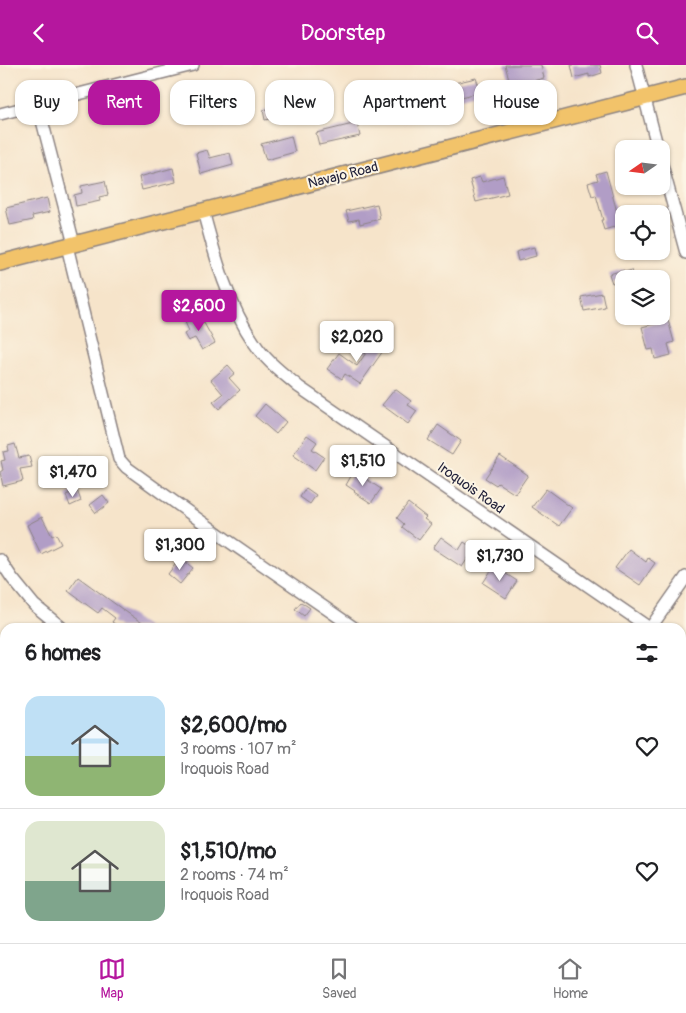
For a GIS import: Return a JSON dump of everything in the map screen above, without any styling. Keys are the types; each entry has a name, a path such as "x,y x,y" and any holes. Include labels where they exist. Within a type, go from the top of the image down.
{"main road":[{"name":"Navajo Road","path":"0,263 686,87"}],"street":[{"path":"78,95 193,65"},
{"path":"636,65 656,140"},
{"path":"0,114 15,110"},
{"path":"43,125 120,459 126,467 227,540 347,623"},
{"path":"670,194 686,253"},
{"name":"Iroquois Road","path":"204,211 222,275 238,313 255,345 275,367 299,387 643,623"},
{"path":"0,560 34,605 56,623"},
{"path":"652,623 686,577"}],"building":[{"path":"505,65 541,65 544,78 537,80 509,80"},
{"path":"571,65 600,65 602,73 589,77 589,74 574,78"},
{"path":"476,78 477,80 474,80 474,94 464,96 464,81"},
{"path":"349,125 357,125 360,136 319,145 316,133"},
{"path":"291,136 295,152 266,160 261,144"},
{"path":"207,150 210,158 230,153 233,165 201,174 196,153"},
{"path":"173,168 176,182 142,190 139,177"},
{"path":"606,171 615,205 615,227 604,230 596,195 592,196 588,183 598,180 596,174"},
{"path":"503,176 508,194 476,202 470,180 480,177 482,182"},
{"path":"105,181 108,195 99,197 100,201 76,206 74,195 82,193 81,186"},
{"path":"47,198 50,212 32,216 33,220 10,225 6,208"},
{"path":"377,204 380,219 360,224 359,219 349,221 346,211"},
{"path":"534,247 536,256 518,261 516,252"},
{"path":"615,272 615,282 612,283 609,274"},
{"path":"602,293 605,307 584,311 581,297"},
{"path":"199,314 215,343 202,350 195,338 188,341 184,334 189,331 185,322"},
{"path":"669,325 674,342 668,344 671,355 655,359 653,349 648,350 642,327"},
{"path":"369,340 377,346 379,343 385,348 360,384 345,374 342,379 327,369 339,353 357,366 366,353 362,350"},
{"path":"228,365 235,373 229,378 240,390 219,409 213,402 223,394 211,380"},
{"path":"395,389 411,401 408,405 417,411 408,424 382,405"},
{"path":"265,404 286,422 276,434 255,416"},
{"path":"438,425 461,441 452,455 428,440"},
{"path":"307,435 317,442 312,449 324,457 315,470 293,455"},
{"path":"15,444 19,458 29,456 32,467 20,469 23,481 3,486 0,472 3,470 1,461 5,460 3,452 9,451 8,446"},
{"path":"500,456 528,475 515,494 498,483 496,485 485,478"},
{"path":"77,458 80,470 62,474 59,462"},
{"path":"354,471 381,489 371,503 346,485"},
{"path":"306,488 316,495 310,504 300,497"},
{"path":"546,489 572,508 559,526 532,507"},
{"path":"77,490 81,501 70,506 66,495"},
{"path":"103,495 109,503 96,513 90,505"},
{"path":"408,503 426,517 424,519 431,524 419,540 402,527 404,524 397,518"},
{"path":"42,517 52,536 56,534 61,544 41,554 27,525"},
{"path":"441,537 459,550 464,542 474,549 462,567 433,548"},
{"path":"629,549 646,562 648,558 655,563 640,585 615,568"},
{"path":"180,558 193,568 180,584 168,574"},
{"path":"494,566 517,581 506,598 483,583"},
{"path":"78,577 142,623 113,623 112,622 115,618 102,608 98,613 68,591"},
{"path":"301,602 310,608 304,616 295,609"}]}
